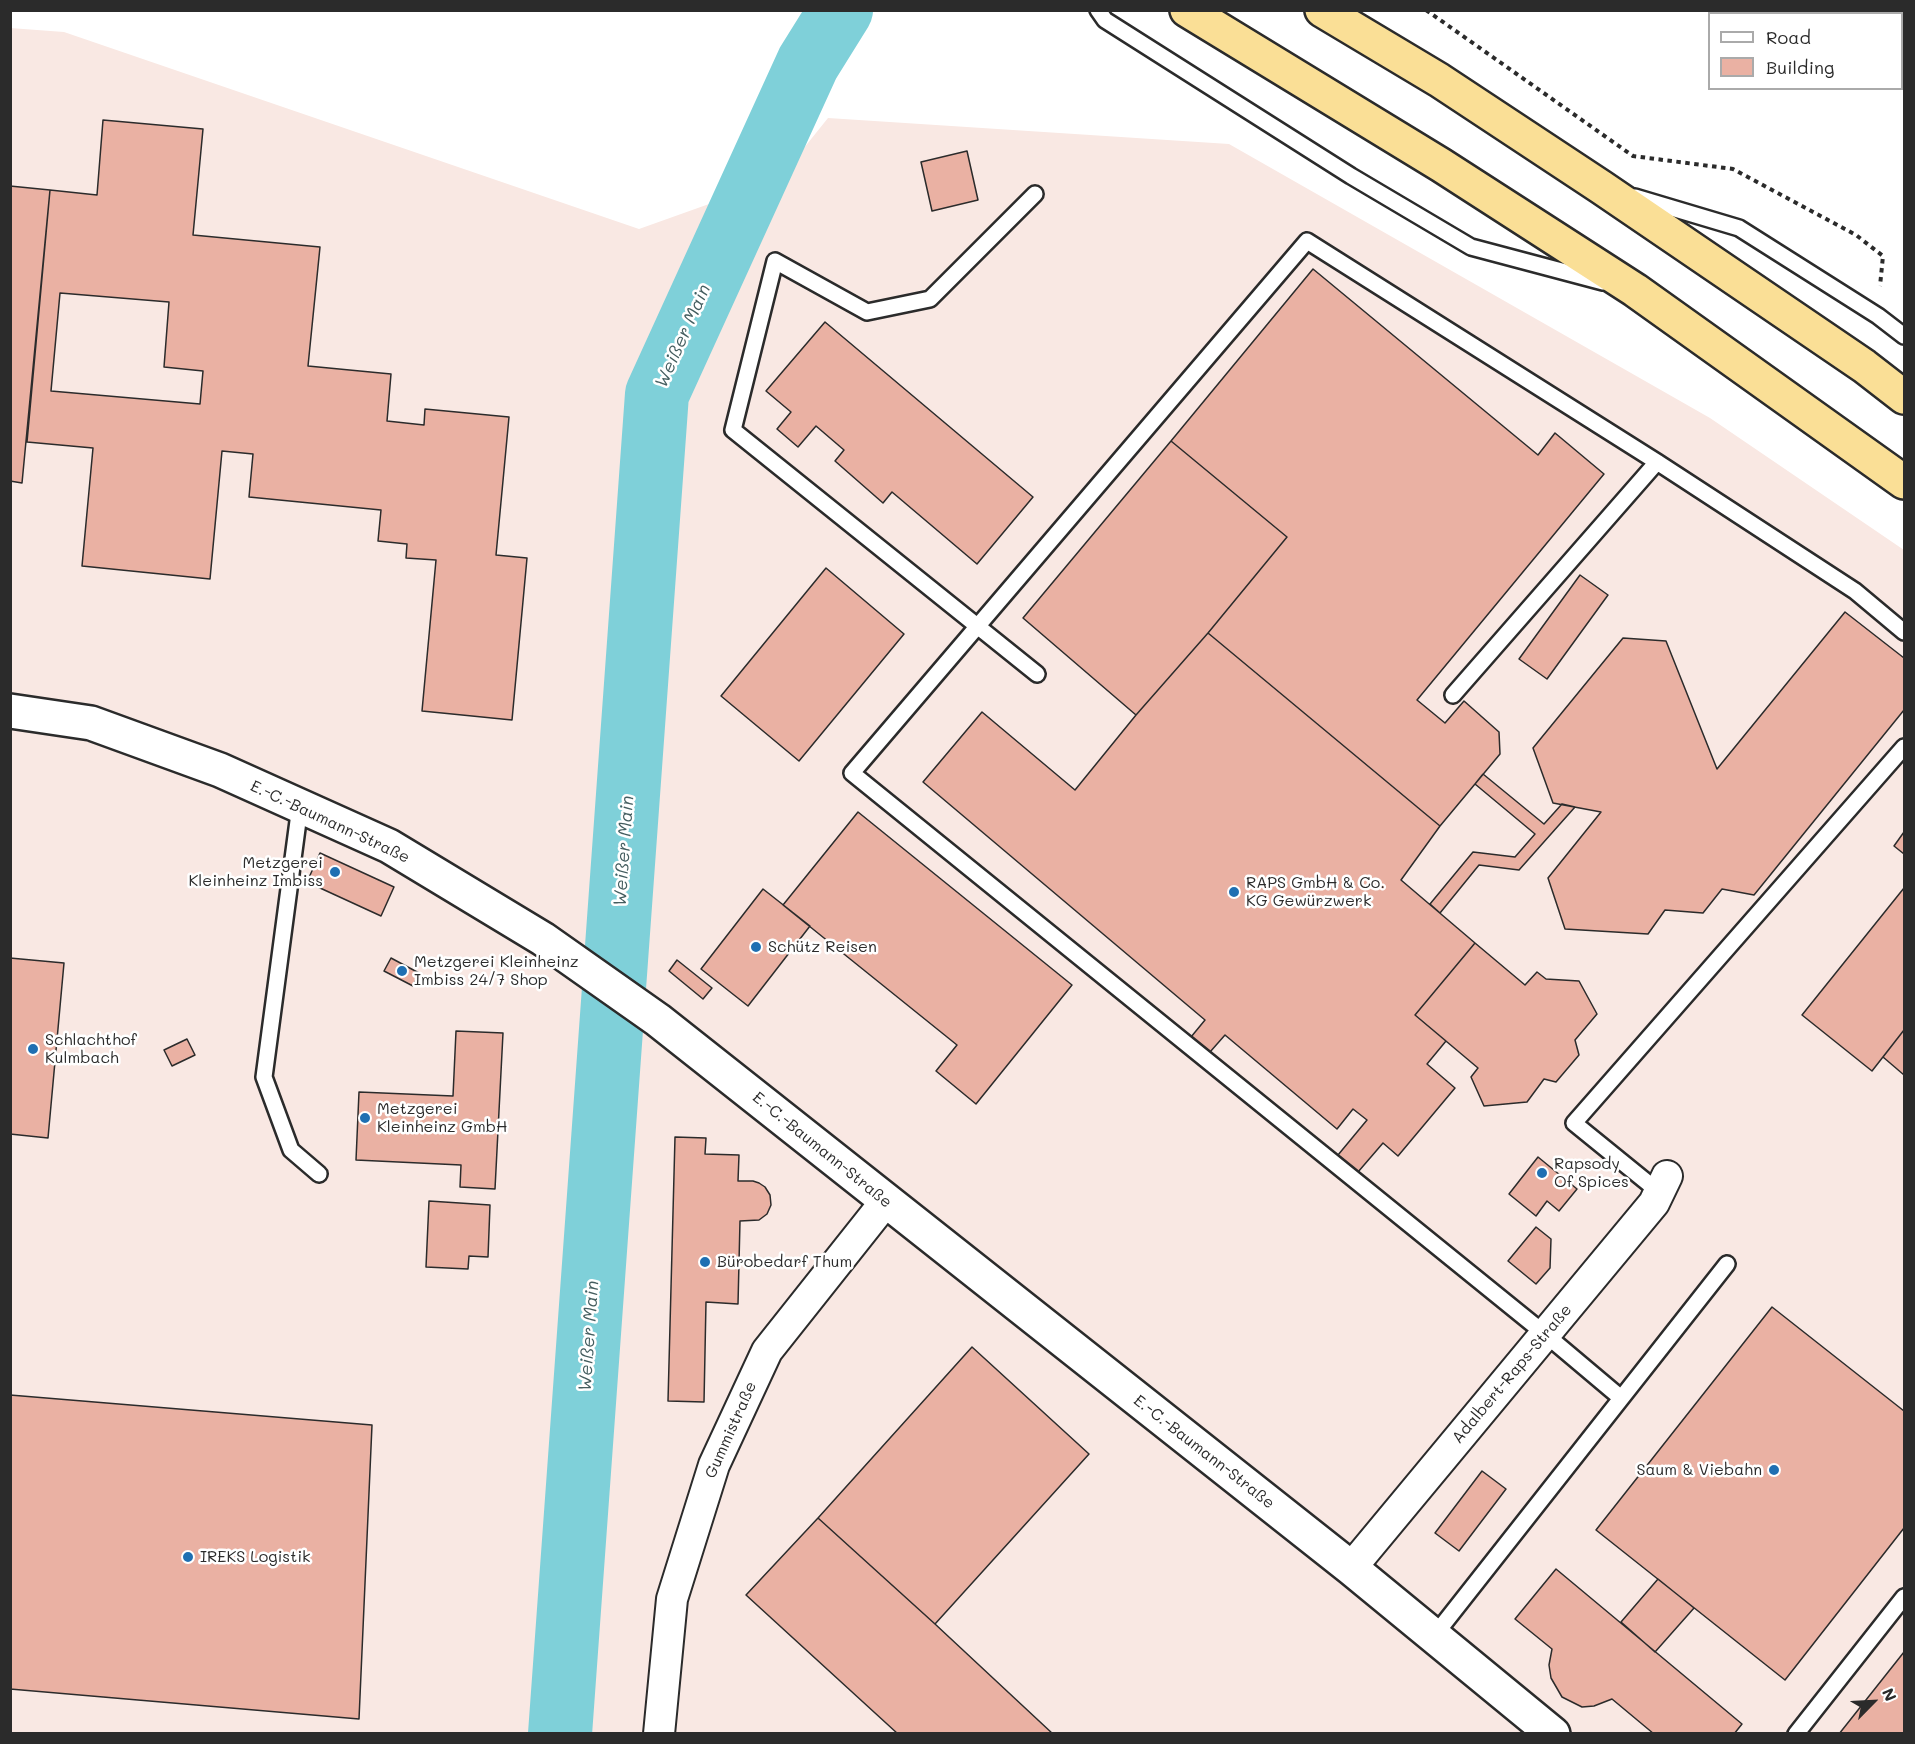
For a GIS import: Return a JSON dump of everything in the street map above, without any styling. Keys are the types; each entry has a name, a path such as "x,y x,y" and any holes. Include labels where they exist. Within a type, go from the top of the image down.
{"highway":[{"path":"1187,10 1441,165 1635,290 1905,482"},
{"path":"1322,10 1439,80 1601,187 1864,366 1905,397"}],"street":[{"name":"E.-C.-Baumann-Straße","path":"10,711 91,723 220,770 389,846 543,939 658,1020 1351,1568 1553,1734"},
{"name":"Adalbert-Raps-Straße","path":"1351,1568 1654,1203 1663,1184"},
{"name":"Gummistraße","path":"659,1734 672,1599 714,1465 767,1351 886,1201"}],"lane":[{"path":"1098,10 1105,20 1351,176 1471,246 1635,290"},
{"path":"1601,187 1739,228 1878,316 1905,336"},
{"path":"1035,194 930,299 867,312 775,261 733,430 1037,674"},
{"path":"1621,1398 852,773 1307,241 1657,462 1855,591 1905,632"},
{"path":"1453,695 1657,462"},
{"path":"1663,1184 1574,1123 1905,747"},
{"path":"300,806 264,1077 291,1150 319,1174"},
{"path":"1434,1636 1727,1263"},
{"path":"1796,1734 1905,1597"}],"path":[{"path":"1426,10 1633,156 1733,169 1856,235 1883,256 1878,316"}],"shaded area":[{"path":"10,28 64,32 639,229 779,179 828,118 1229,144 1710,418 1904,550 1904,1733 11,1733"}],"building":[{"path":"103,120 203,129 193,235 320,247 308,366 391,374 387,421 424,425 425,409 509,417 496,555 527,558 512,720 422,711 436,560 406,558 407,544 378,541 381,510 249,497 253,454 222,451 210,579 82,566 93,448 27,442 50,190 97,195","holes":["60,293 169,302 164,367 203,371 200,404 51,391"]},
{"path":"967,151 978,200 932,211 921,162"},
{"path":"10,186 50,190 22,483 10,481"},
{"path":"1313,269 1538,455 1555,433 1604,474 1417,700 1445,723 1464,701 1499,732 1500,754 1440,826 1208,633 1287,537 1171,441"},
{"path":"825,322 1033,497 977,564 892,492 883,503 835,461 844,450 816,426 798,447 777,429 791,412 766,391"},
{"path":"1171,441 1287,537 1208,633 1136,715 1023,618"},
{"path":"826,568 904,634 799,761 721,696"},
{"path":"1580,575 1608,595 1547,679 1519,659"},
{"path":"1845,612 1904,658 1904,710 1754,895 1722,889 1703,913 1665,910 1648,934 1565,929 1548,878 1601,812 1553,803 1533,748 1623,638 1666,641 1717,769"},
{"name":"RAPS GmbH & Co. KG Gewürzwerk","path":"1208,633 1440,826 1401,880 1475,943 1415,1015 1446,1041 1427,1064 1455,1088 1398,1156 1383,1143 1358,1172 1338,1155 1367,1120 1353,1109 1337,1129 1225,1035 1210,1052 1191,1037 1205,1020 923,782 982,712 1075,790 1136,715"},
{"path":"1483,774 1544,824 1562,804 1575,807 1519,870 1479,865 1440,913 1430,904 1473,852 1515,857 1535,834 1475,784"},
{"path":"858,812 1072,985 976,1104 936,1071 957,1045 783,905"},
{"path":"1904,832 1904,854 1894,846"},
{"path":"320,853 394,887 381,916 307,882"},
{"path":"1904,888 1904,1030 1872,1071 1802,1015"},
{"name":"Schütz Reisen","path":"763,889 810,926 748,1006 701,969"},
{"path":"1475,943 1525,985 1537,972 1546,979 1579,981 1597,1014 1575,1040 1579,1055 1556,1082 1544,1079 1527,1102 1484,1106 1471,1077 1478,1068 1415,1015"},
{"name":"Schlachthof Kulmbach","path":"10,958 64,963 48,1138 10,1134"},
{"path":"391,958 419,973 413,986 384,971"},
{"path":"677,960 712,988 703,999 669,971"},
{"path":"1904,1030 1904,1075 1883,1057"},
{"path":"456,1031 503,1033 495,1189 460,1187 461,1165 356,1160 359,1092 453,1096"},
{"path":"187,1039 195,1055 172,1066 164,1050"},
{"name":"Bürobedarf Thum","path":"675,1137 706,1138 705,1154 739,1155 738,1181 759,1183 770,1195 771,1205 767,1214 759,1220 740,1221 738,1304 706,1302 704,1402 668,1401"},
{"name":"Rapsody Of Spices","path":"1538,1157 1577,1189 1559,1211 1547,1201 1536,1216 1509,1194"},
{"path":"429,1201 490,1205 488,1257 469,1256 468,1269 426,1267"},
{"path":"1536,1227 1551,1239 1550,1268 1536,1284 1508,1261"},
{"name":"Saum & Viebahn","path":"1772,1307 1904,1411 1904,1528 1785,1680 1596,1530"},
{"path":"972,1347 1089,1454 935,1624 818,1518"},
{"name":"IREKS Logistik","path":"10,1395 372,1425 359,1719 10,1689"},
{"path":"1482,1471 1506,1489 1459,1551 1435,1533"},
{"path":"818,1518 1053,1734 898,1734 746,1595"},
{"path":"1556,1569 1742,1724 1734,1734 1654,1734 1612,1699 1594,1706 1582,1707 1562,1697 1551,1678 1549,1665 1552,1649 1515,1619"},
{"path":"1658,1579 1694,1608 1655,1652 1621,1622"},
{"path":"1904,1652 1904,1733 1839,1734"}],"waterway":[{"name":"Weißer Main","path":"560,1734 657,394 808,63 841,10"}],"place":[{"name":"Metzgerei Kleinheinz Imbiss","path":"335,872"},
{"name":"RAPS GmbH & Co. KG Gewürzwerk","path":"1234,892"},
{"name":"Schütz Reisen","path":"756,947"},
{"name":"Metzgerei Kleinheinz Imbiss 24/7 Shop","path":"402,971"},
{"name":"Schlachthof Kulmbach","path":"33,1049"},
{"name":"Metzgerei Kleinheinz GmbH","path":"365,1118"},
{"name":"Rapsody Of Spices","path":"1542,1173"},
{"name":"Bürobedarf Thum","path":"705,1262"},
{"name":"Saum & Viebahn","path":"1774,1470"},
{"name":"IREKS Logistik","path":"188,1557"}]}
